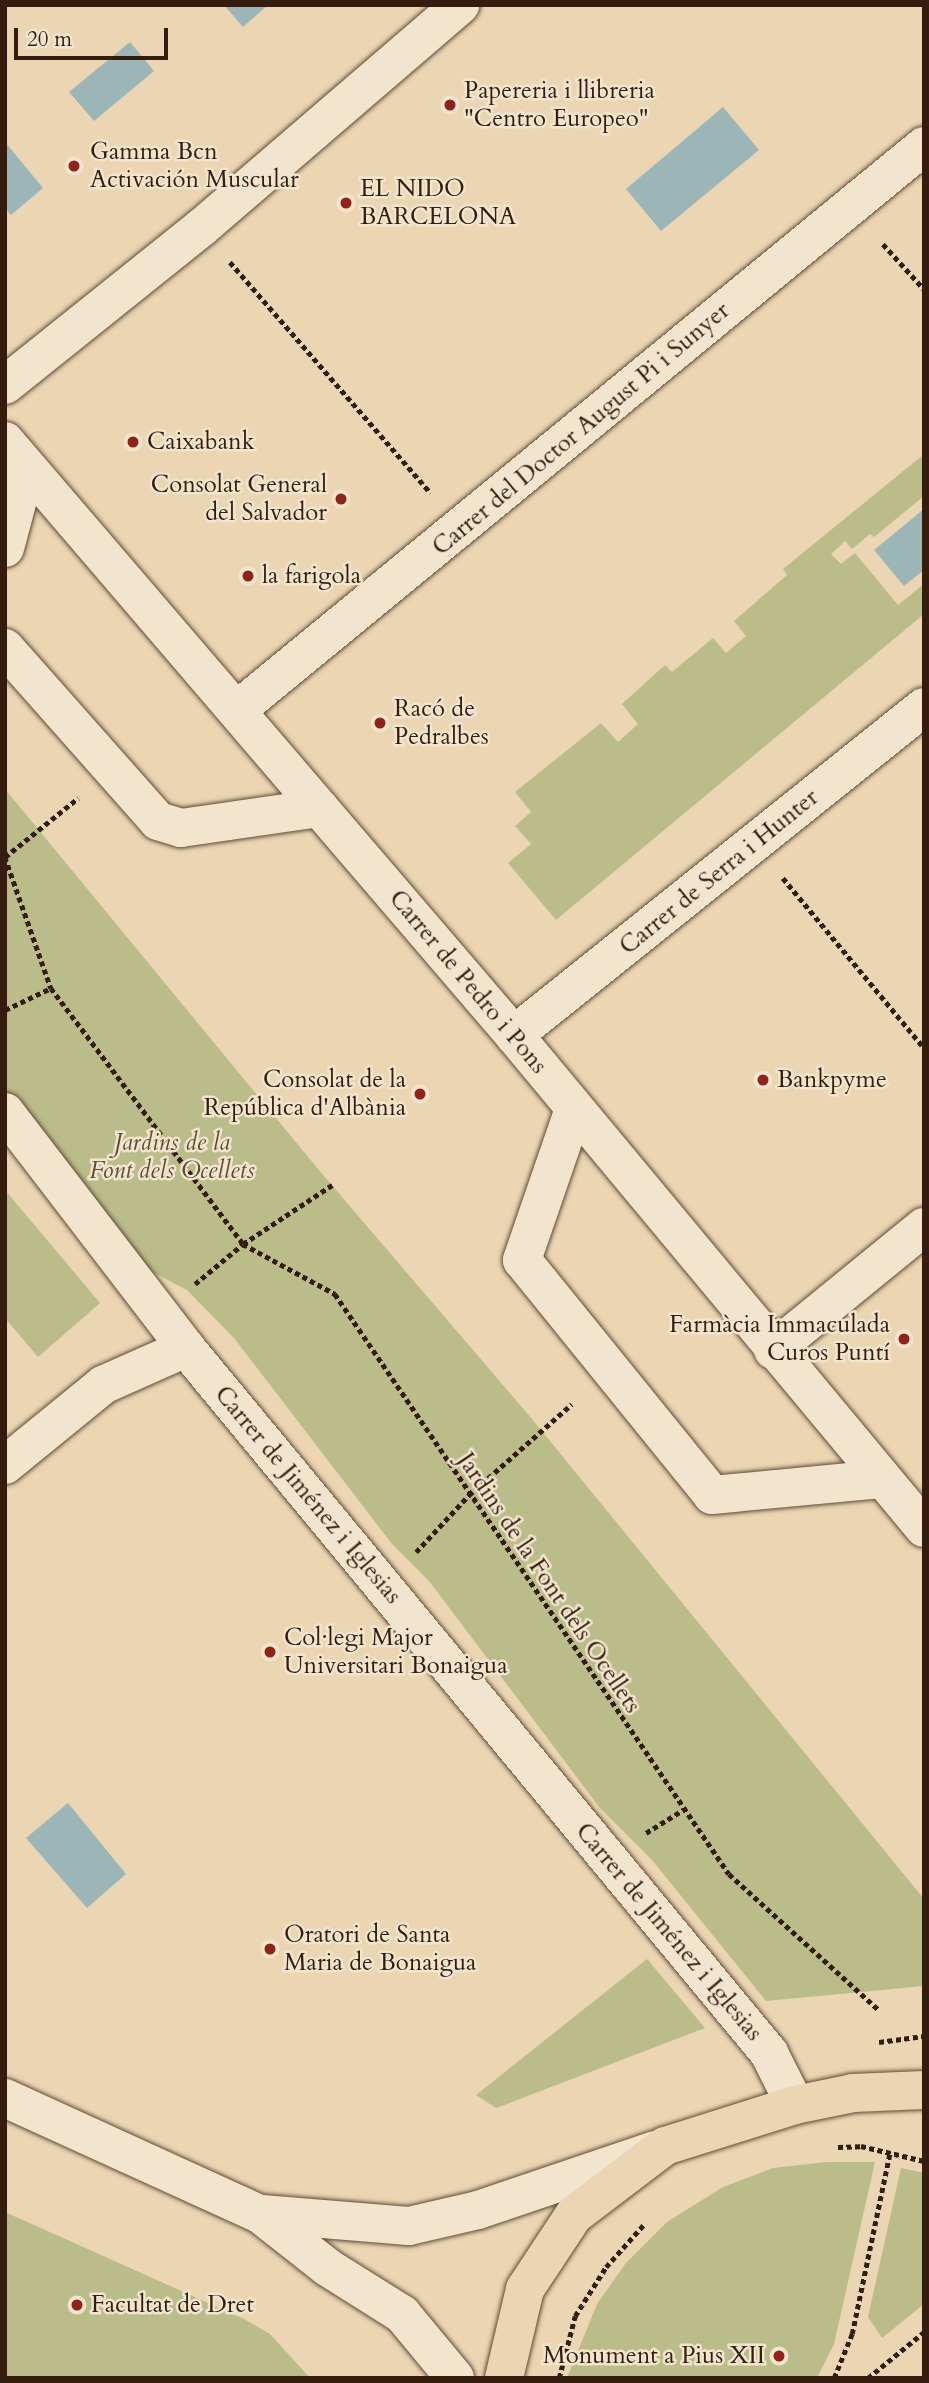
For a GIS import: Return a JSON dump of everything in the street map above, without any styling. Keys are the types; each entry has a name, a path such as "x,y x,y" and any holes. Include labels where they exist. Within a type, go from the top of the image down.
{"main road":[{"path":"505,2378 525,2289 575,2215 665,2146 795,2105 853,2092 924,2090"}],"street":[{"path":"5,384 201,228 460,5"},
{"name":"Carrer del Doctor August Pi i Sunyer","path":"237,710 924,146"},
{"path":"5,548 16,455"},
{"name":"Carrer de Pedro i Pons","path":"16,455 514,1035 773,1350 924,1528"},
{"path":"5,649 158,821 181,828 320,808"},
{"name":"Carrer de Serra i Hunter","path":"514,1035 924,707"},
{"path":"574,1109 522,1260 712,1495 881,1479"},
{"name":"Carrer de Jiménez i Iglesias","path":"5,1112 186,1348 769,2053 795,2105"},
{"path":"773,1350 924,1227"},
{"path":"5,1465 103,1385 186,1348"},
{"path":"5,2098 260,2214 327,2267 402,2314 455,2378"},
{"path":"260,2214 409,2226 478,2210 665,2146"}],"path":[{"path":"883,244 924,289"},
{"path":"227,258 440,504"},
{"path":"5,857 79,798"},
{"name":"Jardins de la Font dels Ocellets","path":"5,857 51,988 243,1244 335,1294 469,1495 729,1874 879,2010"},
{"path":"780,874 924,1048"},
{"path":"5,1010 51,988"},
{"path":"156,1310 243,1244 332,1185"},
{"path":"384,1586 469,1495 572,1404"},
{"path":"826,2147 891,2152 924,2161"},
{"path":"834,2378 852,2334 891,2152"},
{"path":"559,2378 575,2316 606,2267 649,2219"},
{"path":"868,2378 924,2332"}],"green space":[{"path":"923,455 924,496 874,537 870,534 852,549 845,541 831,554 841,564 855,553 898,605 924,584 924,614 556,920 508,863 531,844 515,826 531,812 515,792 601,723 618,742 638,724 622,704 665,665 672,672 713,638 726,653 746,636 734,621 787,575 783,569"},
{"name":"Jardins de la Font dels Ocellets","path":"5,789 318,1169 532,1419 924,1899 924,1986 766,2001 652,1860 600,1808 429,1581 392,1544 234,1338 187,1290 110,1250 5,1112"},
{"path":"5,1190 100,1303 38,1357 5,1318"},
{"path":"647,1959 705,2028 496,2108 476,2095"},
{"path":"827,2162 875,2162 834,2344 817,2378 567,2378 597,2304 626,2263 667,2222 723,2187 773,2168"},
{"path":"901,2168 924,2173 924,2304 882,2338 868,2317"},
{"name":"Facultat de Dret","path":"5,2212 244,2319 270,2334 310,2378 5,2378"}],"water":[{"path":"224,5 268,5 243,27"},
{"path":"130,42 154,71 94,121 69,92"},
{"path":"723,107 759,150 661,231 626,189"},
{"path":"5,142 43,188 11,215 5,208"},
{"path":"924,509 924,570 904,586 874,550"},
{"path":"68,1803 126,1874 87,1908 26,1838"}],"place":[{"name":"Papereria i llibreria \"Centro Europeo\"","path":"450,105"},
{"name":"Gamma Bcn Activación Muscular","path":"74,166"},
{"name":"EL NIDO BARCELONA","path":"346,203"},
{"name":"Caixabank","path":"133,442"},
{"name":"Consolat General del Salvador","path":"341,499"},
{"name":"la farigola","path":"248,576"},
{"name":"Racó de Pedralbes","path":"380,723"},
{"name":"Bankpyme","path":"763,1080"},
{"name":"Consolat de la República d'Albània","path":"420,1094"},
{"name":"Farmàcia Immaculada Curos Puntí","path":"904,1339"},
{"name":"Col·legi Major Universitari Bonaigua","path":"270,1652"},
{"name":"Oratori de Santa Maria de Bonaigua","path":"270,1949"},
{"name":"Facultat de Dret","path":"77,2305"},
{"name":"Monument a Pius XII","path":"779,2356"}]}
